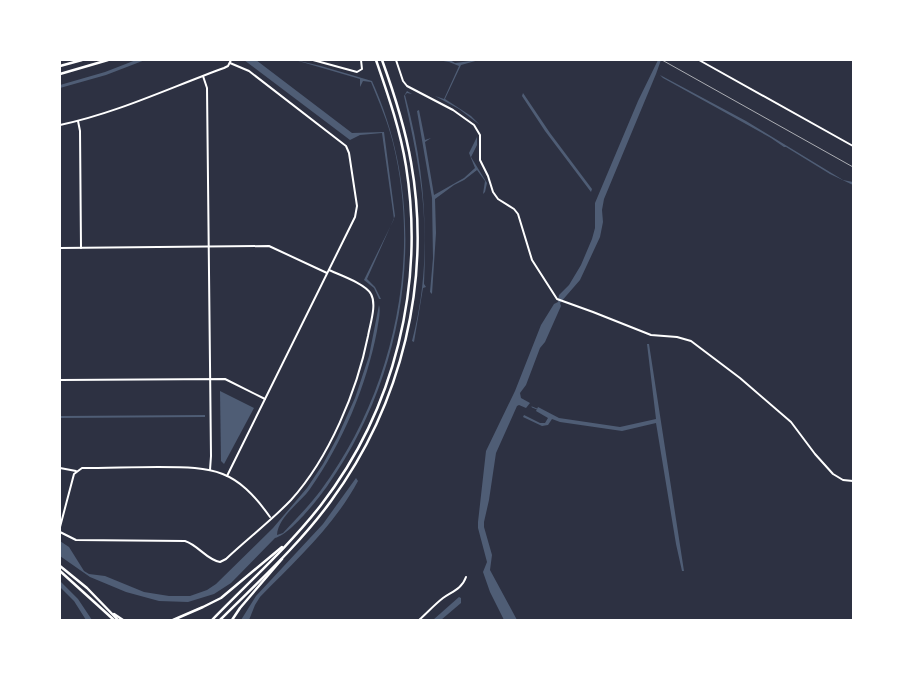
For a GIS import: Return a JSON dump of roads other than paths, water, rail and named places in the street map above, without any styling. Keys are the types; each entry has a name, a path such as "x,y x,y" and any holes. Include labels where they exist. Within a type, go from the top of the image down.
{"main road":[{"path":"60,66 82,60"},
{"path":"60,74 108,60"},
{"path":"212,620 287,544 322,504 349,464 362,440 390,375 402,330 411,262 411,210 398,128 376,60"},
{"path":"220,620 286,553 330,502 366,444 388,396 402,355 412,311 417,254 416,210 414,182 403,126 382,60"},
{"path":"173,620 203,608 221,598 273,553 287,544"},
{"path":"232,620 240,608 276,568 286,553"},
{"path":"60,566 123,620"},
{"path":"60,571 114,620"},
{"path":"114,614 118,620"}],"street":[{"path":"313,60 357,72 362,69 361,60"},
{"path":"396,60 403,81 407,86 460,114 476,127 480,137 480,160 493,192 498,199 514,209 518,214 532,260 554,296 560,301 651,335 677,337 691,341 745,382 791,422 833,474 842,480 853,481"},
{"path":"699,60 853,146"},
{"path":"60,125 120,109 228,66 231,62 249,71 342,142 348,149 356,212 227,476"},
{"path":"204,76 208,88 210,470"},
{"path":"78,121 80,131 82,248"},
{"path":"60,248 273,247 327,273"},
{"path":"60,532 76,540 180,540 195,545 214,560 220,562 226,559 280,510 299,490 330,441 351,393 366,345 374,302 371,293 364,287 329,270"},
{"path":"60,380 225,378 265,399"},
{"path":"60,468 76,471 82,468 186,467 210,470 239,483 250,492 271,518"},
{"path":"60,527 76,471"},
{"path":"419,620 442,599 462,585 466,578"}],"water":[{"path":"136,60 145,60 106,75 60,88 60,85 105,72"},
{"path":"244,60 256,60 352,133 384,132 394,218 382,133 360,135 350,140"},
{"path":"295,60 372,81 393,142 371,82 363,81 360,87 360,79"},
{"path":"438,60 450,60 455,63 479,60 461,65 445,99 471,116 480,125 459,109 435,96 444,99 459,66"},
{"path":"658,60 661,60 656,74 604,199 600,237 580,280 560,303 561,306 545,342 540,348 526,385 520,393 521,398 530,403 526,408 517,406 496,453 484,527 492,555 490,570 517,620 504,620 490,592 483,572 487,562 478,528 486,451 515,391 541,325 554,304 558,302 559,295 569,285 581,265 595,228 595,203 638,101"},
{"path":"660,75 746,121 843,180 853,182 853,185 830,174"},
{"path":"407,91 412,94 407,93 405,95 416,143 422,195 404,96"},
{"path":"523,93 592,189 591,192 545,131 522,96"},
{"path":"419,110 425,140 431,138 425,142 434,195 464,178 475,168 469,153 477,137 477,145 471,157 487,183 483,194 485,181 477,170 435,199 436,233 432,294 430,292 433,258 432,198 417,111"},
{"path":"393,145 401,183 405,236 402,289 393,341 377,392 356,440 318,499 289,530 275,538 231,583 214,594 188,602 159,601 126,592 90,577 60,556 60,541 69,547 84,571 89,574 105,576 144,592 169,596 190,596 207,590 216,584 273,528 307,488 323,464 355,398 369,356 379,305 377,331 367,373 352,413 322,471 306,494 285,516 278,528 277,535 283,533 317,496 346,452 367,411 383,368 395,324 402,279 404,233 401,188"},
{"path":"391,226 367,279 375,287 381,299 379,299 374,288 364,280"},
{"path":"425,242 424,284 426,287 423,288 414,342 412,341 423,281"},
{"path":"647,344 649,344 684,571 682,571 676,544 656,423 622,431 560,422 552,419 548,425 542,426 523,417 524,415 540,423 545,423 548,418 536,411 538,407 559,418 620,427 656,419"},
{"path":"220,391 254,408 224,464 221,461"},
{"path":"205,415 205,417 60,418 60,416"},
{"path":"356,478 358,481 326,528 260,597 249,620 241,620 256,596 323,524"},
{"path":"60,581 78,599 92,620 86,620 74,601 60,587"},
{"path":"459,597 461,598 461,603 441,620 433,620"}],"waterway":[{"path":"532,407 537,409"}],"railway":[{"path":"662,60 853,167"}]}
